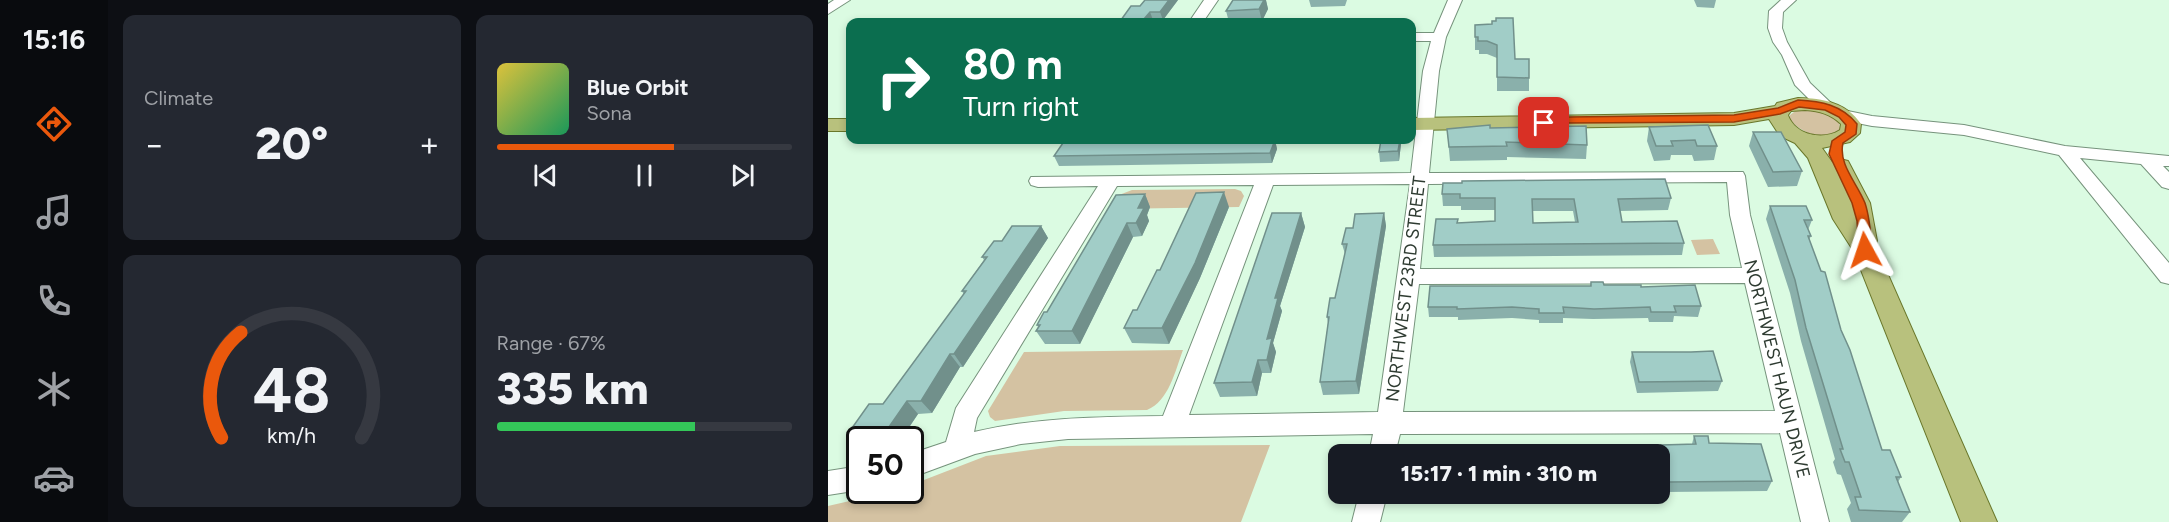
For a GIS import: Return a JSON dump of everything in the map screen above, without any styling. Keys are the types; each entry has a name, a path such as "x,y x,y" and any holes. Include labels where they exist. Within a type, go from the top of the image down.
{"main road":[{"path":"1418,124 1544,123 1571,127 1760,125 1790,121 1806,103 1839,118"},
{"path":"1790,121 1820,142 1839,118"},
{"path":"1839,118 1834,154 1858,203 1863,221 1865,250"},
{"path":"1790,121 1824,163 1845,220 1865,250 1979,522"},
{"path":"828,125 846,125"},
{"path":"828,132 846,131"}],"street":[{"path":"828,10 843,0"},
{"path":"1199,18 1211,0"},
{"name":"NORTHWEST 23RD STREET","path":"1384,444 1389,423 1419,179 1418,124 1439,37 1455,0"},
{"path":"1789,0 1776,11 1774,19 1780,42 1779,54 1795,92 1790,121"},
{"path":"1416,37 1439,37"},
{"path":"1780,42 1789,54 1803,85 1839,118 1964,130 2065,151 2169,161"},
{"path":"2065,151 2169,277"},
{"path":"2147,160 2169,183"},
{"name":"NORTHWEST HAUN DRIVE","path":"1419,179 1736,176 1740,215 1815,522"},
{"path":"1038,181 1419,179"},
{"path":"957,449 965,416 1111,181"},
{"path":"1172,426 1265,181"},
{"path":"1408,277 1754,275"},
{"path":"924,461 957,449 1042,430 1389,423 1790,422"},
{"path":"828,483 846,480"},
{"path":"1366,522 1370,504"}],"shaded area":[{"path":"1798,109 1820,110 1839,120 1840,129 1820,136 1806,132 1789,119 1790,115"},
{"path":"1235,189 1241,191 1244,196 1239,207 1110,209 1119,195 1132,190"},
{"path":"1713,239 1720,254 1697,255 1691,240"},
{"path":"1183,350 1166,393 1155,406 1147,410 1064,411 995,421 990,417 988,411 1024,352"},
{"path":"1270,445 1241,522 828,522 828,506 846,502 846,504 924,504 924,480 986,456 1060,446"}],"building":[{"path":"1145,0 1169,0 1160,12 1150,12 1145,18 1122,18 1131,6 1140,6"},
{"path":"1233,0 1264,0 1259,9 1226,11"},
{"path":"1496,18 1513,18 1515,59 1529,59 1529,78 1497,77 1497,45 1487,41 1478,41 1478,37 1475,37 1475,25 1492,24"},
{"path":"1490,125 1490,128 1586,126 1587,145 1506,142 1507,146 1449,147 1447,129"},
{"path":"1708,125 1717,146 1697,146 1695,140 1671,141 1673,146 1656,146 1649,127"},
{"path":"1753,132 1781,132 1802,171 1773,172"},
{"path":"1062,144 1273,144 1270,153 1054,156"},
{"path":"1380,144 1399,144 1398,151 1379,152"},
{"path":"1665,179 1671,198 1618,199 1622,222 1677,221 1684,243 1433,245 1436,219 1458,219 1457,223 1495,221 1495,198 1460,198 1460,194 1442,194 1443,183 1462,183 1462,181","holes":["1532,199 1574,199 1578,222 1533,223"]},
{"path":"1224,192 1195,263 1162,328 1124,328 1133,310 1137,310 1157,270 1160,270 1196,193"},
{"path":"1145,194 1138,208 1144,208 1136,223 1127,223 1072,331 1036,331 1044,312 1047,312 1116,195"},
{"path":"1770,206 1806,206 1812,220 1804,220 1811,236 1808,236 1821,271 1825,272 1841,330 1850,350 1882,450 1890,450 1901,477 1896,477 1910,512 1859,510 1855,497 1861,497 1849,462 1845,462 1840,449 1843,449 1806,328 1795,280"},
{"path":"1272,213 1301,213 1275,298 1278,298 1267,339 1272,338 1267,360 1258,360 1252,382 1214,383"},
{"path":"1384,213 1356,381 1320,382 1330,298 1335,298 1347,244 1342,244 1346,228 1353,228 1355,214"},
{"path":"1012,226 1041,226 954,354 950,354 921,401 907,401 890,426 853,426 869,404 883,404 966,291 962,291 987,257 982,257 994,241 1002,241"},
{"path":"1591,282 1603,282 1604,285 1641,285 1641,287 1695,285 1701,306 1674,306 1676,312 1651,312 1650,307 1594,309 1563,307 1564,313 1539,313 1539,309 1512,307 1457,309 1457,307 1428,307 1430,286 1591,286"},
{"path":"1713,351 1722,381 1639,382 1632,352 1691,352"},
{"path":"1694,436 1708,436 1709,443 1761,444 1772,481 1670,482 1670,445 1696,444"}],"route":[{"path":"1544,123 1568,120 1734,118 1780,111 1790,105 1806,103 1837,111 1848,120 1852,129 1846,138 1838,141 1834,154 1858,203 1863,221 1865,250"}]}
